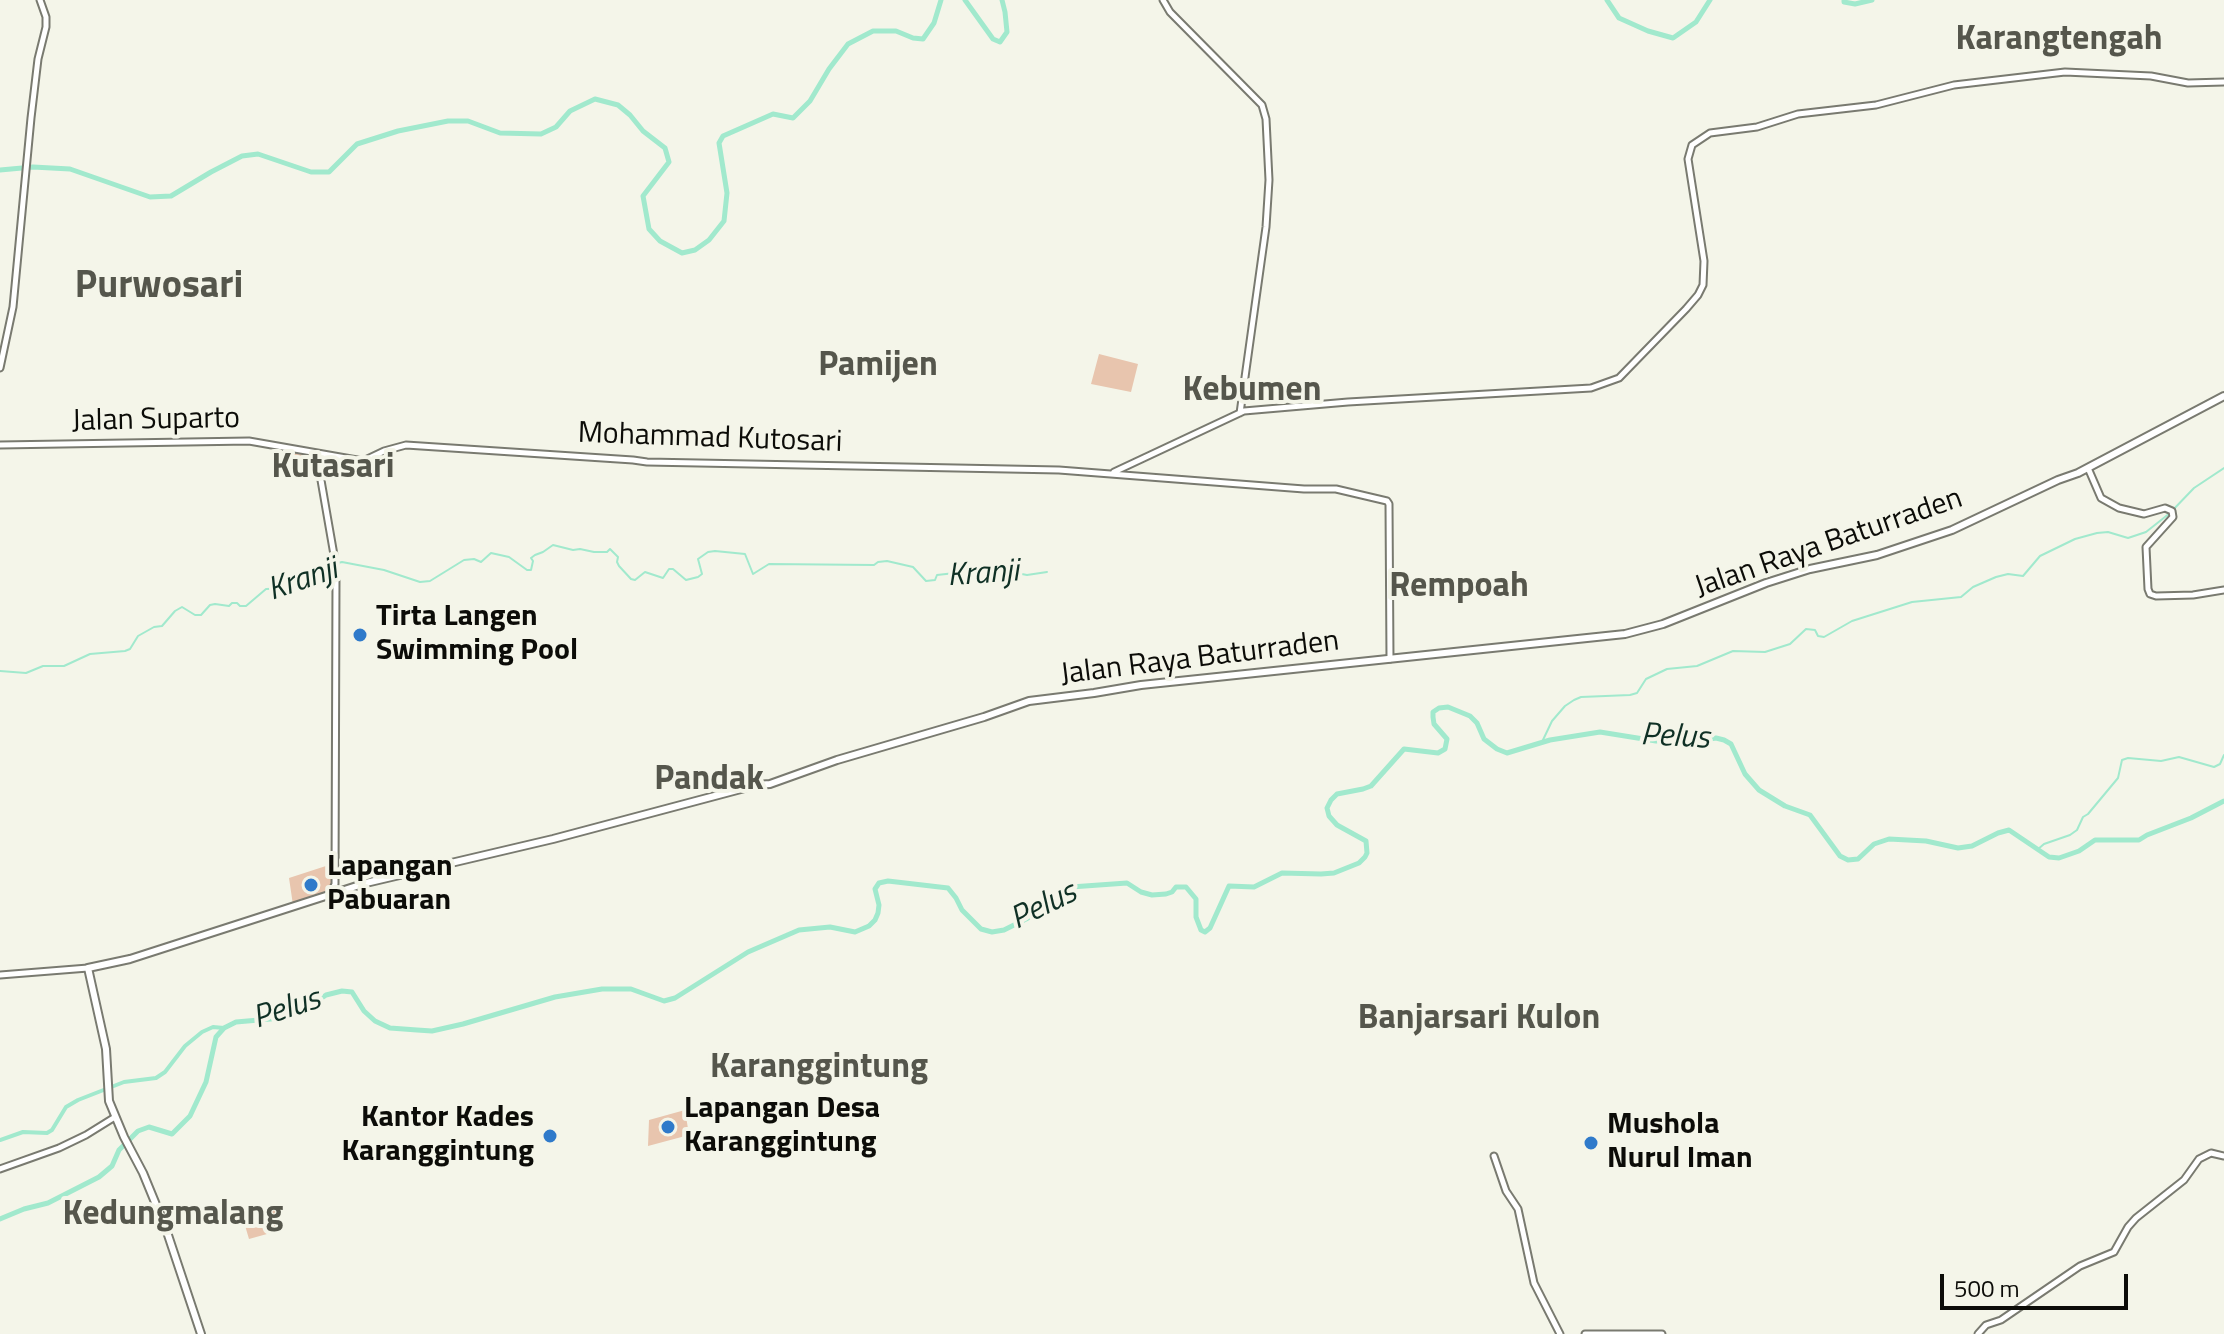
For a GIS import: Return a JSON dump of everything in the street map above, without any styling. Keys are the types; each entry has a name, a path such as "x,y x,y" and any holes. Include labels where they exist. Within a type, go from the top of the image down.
{"main road":[{"name":"Jalan Raya Baturraden","path":"88,968 130,959 330,894 412,871 770,784 837,760 1029,701 1141,685 1625,634 1663,624 1766,583 1810,569 1877,555 1952,530 2088,468 2224,396"},
{"path":"88,968 106,1050 108,1090 115,1117 166,1229 201,1334"}],"street":[{"path":"0,368 13,307 38,59 47,25 40,0"},
{"path":"1163,0 1170,12 1262,105 1266,119 1269,167 1266,222 1240,414"},
{"path":"1113,473 1244,411 1591,388 1619,378 1686,309 1703,285 1704,261 1688,159 1692,145 1710,133 1763,126 1798,114 1876,105 1954,85 2065,72 2151,76 2188,83 2224,82"},
{"name":"Jalan Suparto","path":"0,445 249,441 311,453"},
{"name":"Mohammad Kutosari","path":"311,453 363,461 406,445 691,464 1113,473 1336,489 1389,504 1390,659"},
{"path":"311,453 318,463 335,564 335,884 330,894"},
{"path":"318,463 324,455"},
{"path":"2088,468 2101,498 2119,508 2144,514 2170,509 2173,517 2146,547 2150,594 2193,595 2224,590"},
{"path":"335,884 344,890"},
{"path":"0,975 88,968"},
{"path":"0,1169 59,1148 115,1117"},
{"path":"1978,1334 1986,1325 2001,1320 2080,1266 2114,1252 2136,1218 2184,1180 2199,1159 2211,1153 2224,1156"},
{"path":"1494,1156 1506,1191 1518,1209 1534,1283 1560,1334"},
{"path":"1585,1334 1662,1334"}],"shaded area":[{"path":"1099,354 1138,364 1131,392 1091,384"},
{"path":"273,447 310,455 311,479 270,474"},
{"name":"Lapangan Pabuaran","path":"332,864 331,892 293,905 289,878"},
{"name":"Lapangan Desa Karanggintung","path":"685,1110 689,1135 648,1146 649,1120"},
{"path":"279,1204 285,1229 249,1239 241,1212"}],"waterway":[{"path":"0,170 33,167 70,169 150,197 171,196 242,156 258,154 311,172 329,172 357,144 398,131 448,121 468,121 500,133 541,134 556,127 570,111 595,99 618,105 665,148 669,162 643,196 649,229 660,241 682,253 695,250 709,240 724,221 727,193 719,143 723,136 773,114 793,118 810,101 848,44 873,31 896,31 923,39 934,23 941,0"},
{"path":"965,0 993,39 1000,42 1007,32 1002,0"},
{"path":"1607,0 1619,18 1673,38 1696,22 1710,0"},
{"path":"1844,0 1855,4 1872,0"},
{"path":"1542,742 1552,721 1565,706 1581,697 1630,695 1637,693 1646,679 1667,669 1697,666 1733,651 1765,652 1790,644 1806,629 1815,630 1818,636 1824,637 1852,621 1912,602 1961,597 1973,587 1996,577 2008,574 2023,576 2040,556 2075,539 2108,532 2128,538 2146,532 2194,488 2224,468"},
{"name":"Kranji","path":"0,671 26,673 43,666 64,666 90,654 125,651 130,649 138,636 162,626 182,607 201,615 210,605 229,606 237,603 246,606 266,589 291,588 294,583 312,582 334,564 342,562 384,570 420,582 430,581 464,560 481,562 491,553 509,557 531,570 531,558 553,545 594,552 610,549 618,557 619,566 635,580 645,572 663,578 669,569 686,580 698,577 702,574 698,559 715,551 745,554 753,574 769,564 874,565 887,561 913,567 926,581 935,580 937,575 955,573 960,583 966,582 978,571 1001,570 1027,575 1047,572"},
{"name":"Pelus","path":"0,1219 48,1203 99,1177 112,1166 119,1150 138,1131 149,1127 172,1134 190,1116 206,1082 216,1037 224,1028 236,1022 282,1018 306,1009 326,995 342,991 352,992 364,1011 390,1028 432,1031 555,997 602,989 631,989 664,1001 675,998 748,952 799,930 830,927 855,932 869,926 878,913 875,889 879,883 888,881 948,888 962,910 981,929 992,932 1004,930 1026,919 1071,887 1127,883 1152,895 1186,887 1196,899 1196,917 1201,930 1205,932 1210,928 1229,886 1254,887 1282,873 1334,873 1359,863 1367,853 1366,841 1337,825 1329,816 1327,808 1331,800 1337,794 1371,786 1404,749 1438,753 1445,749 1447,739 1434,724 1433,712 1439,708 1448,707 1470,716 1484,739 1507,753 1550,740 1600,732 1656,741 1724,740 1731,744 1745,774 1759,790 1785,806 1810,815 1840,856 1848,860 1858,859 1874,844 1889,839 1926,841 1958,848 1972,846 2009,830 2049,857 2059,858 2079,851 2095,840 2139,840 2224,801"},
{"path":"2037,850 2077,830 2083,817 2118,778 2122,760 2161,761 2179,757 2214,767 2220,764 2224,755"},
{"path":"0,1140 23,1132 47,1133 66,1107 124,1082 156,1078 202,1032 213,1027 224,1028"}],"place":[{"name":"Tirta Langen Swimming Pool","path":"360,635"},
{"name":"Lapangan Pabuaran","path":"311,885"},
{"name":"Lapangan Desa Karanggintung","path":"668,1127"},
{"name":"Kantor Kades Karanggintung","path":"550,1136"},
{"name":"Mushola Nurul Iman","path":"1591,1143"}],"district":[{"name":"Karangtengah","path":"2059,41"},
{"name":"Purwosari","path":"159,288"},
{"name":"Pamijen","path":"878,367"},
{"name":"Kebumen","path":"1252,392"},
{"name":"Kutasari","path":"333,469"},
{"name":"Rempoah","path":"1459,588"},
{"name":"Pandak","path":"709,781"},
{"name":"Banjarsari Kulon","path":"1479,1020"},
{"name":"Karanggintung","path":"819,1069"},
{"name":"Kedungmalang","path":"173,1216"}]}
